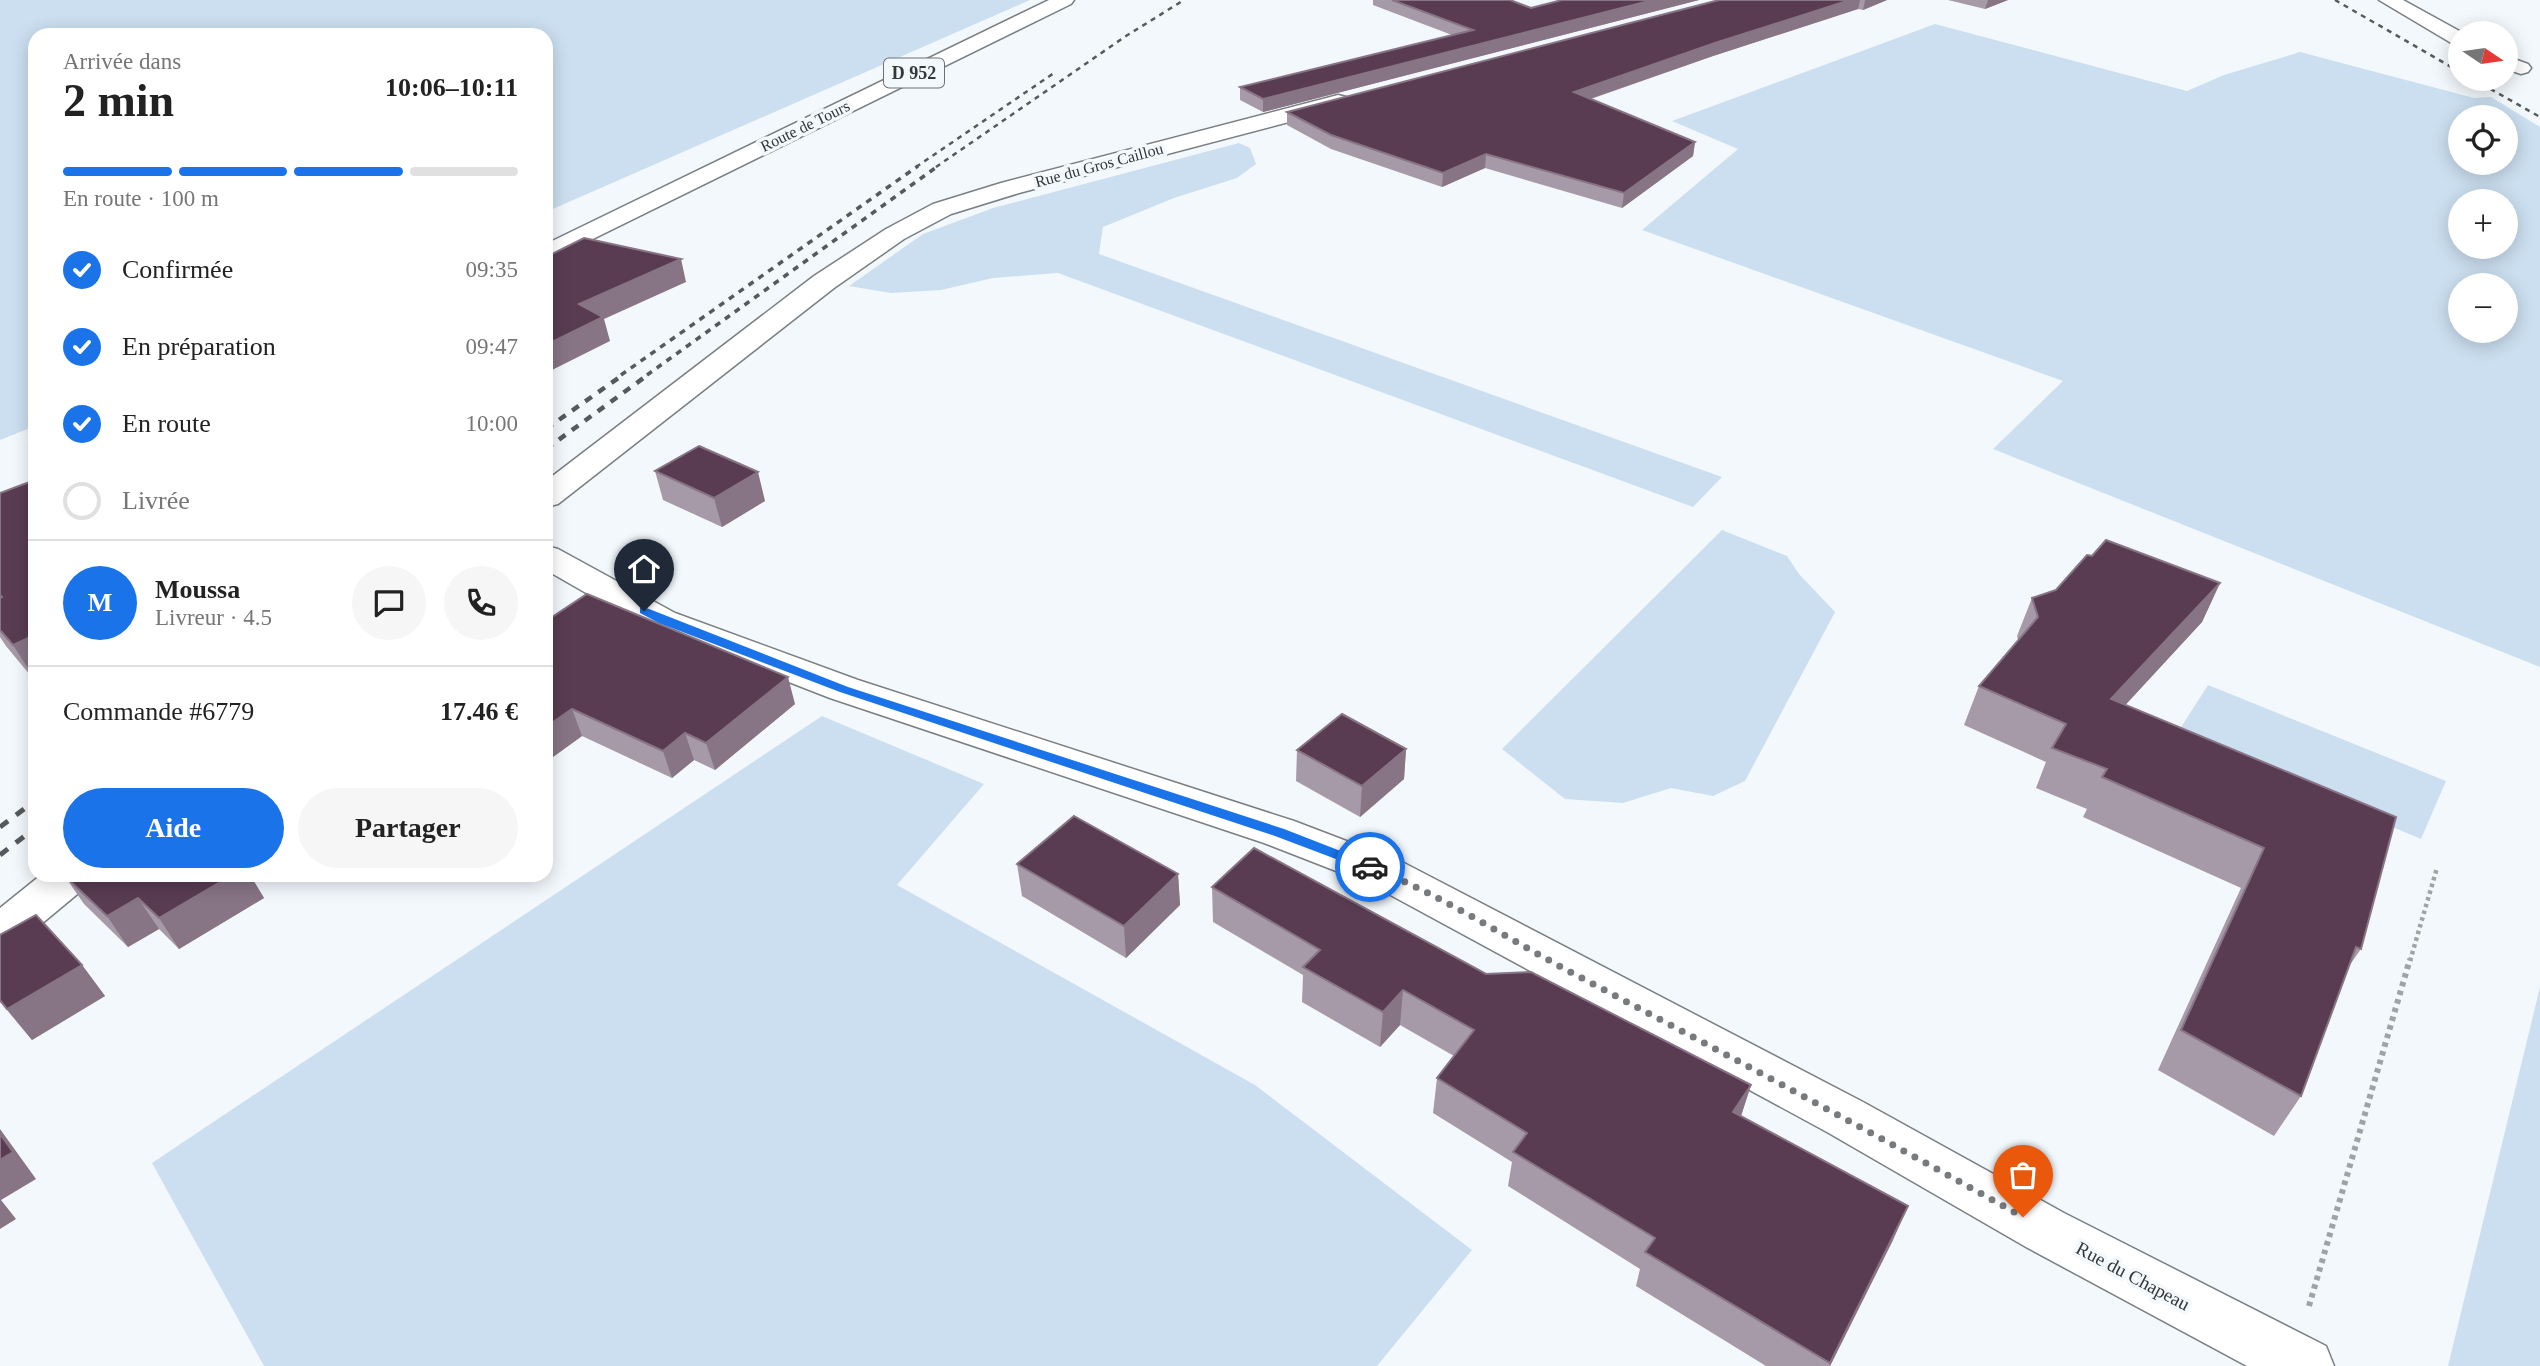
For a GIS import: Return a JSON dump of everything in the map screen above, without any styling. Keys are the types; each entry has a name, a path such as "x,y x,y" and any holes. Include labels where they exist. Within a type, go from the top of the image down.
{"street":[{"name":"Route de Tours","path":"553,251 1064,0"},
{"path":"2389,0 2448,33"},
{"name":"Rue du Gros Caillou","path":"553,492 824,282 895,234 942,209 1010,188 1357,97"},
{"name":"Rue du Chapeau","path":"553,560 662,621 771,662 844,689 1279,832 1388,874 1845,1117 2045,1230 2299,1363"},
{"path":"0,933 62,882"}],"path":[{"path":"2299,1363 2437,868"}],"shaded area":[{"path":"0,0 1030,0 553,209 553,28 28,28 28,429 0,440"},
{"path":"1935,24 2187,91 2224,75 2300,52 2474,98 2491,97 2504,105 2448,105 2448,175 2518,175 2518,114 2540,127 2540,667 1993,449 2063,381 1642,230 1738,149 1672,121"},
{"path":"1239,143 1250,148 1256,164 1237,178 1174,198 1103,227 1099,254 1722,477 1693,507 1058,273 993,278 941,290 891,293 849,286 923,234 993,208"},
{"path":"1722,530 1787,556 1799,574 1835,612 1745,781 1713,796 1671,788 1623,803 1565,799 1502,749"},
{"path":"2208,685 2446,781 2421,839 2176,735"},
{"path":"822,716 984,784 897,885 1255,1085 1472,1250 1377,1366 264,1366 152,1163"},
{"path":"2540,987 2540,1366 2448,1366"}],"building":[{"path":"1392,0 1510,0 1531,8 1562,0 1653,0 1263,99 1240,87 1473,30"},
{"path":"1719,0 1850,0 1574,92 1695,142 1624,193 1486,154 1443,173 1331,135 1287,112"},
{"path":"584,238 681,259 579,304 603,317 553,342 553,254"},
{"path":"699,446 758,472 714,498 655,471"},
{"path":"28,483 28,638 13,645 0,630 0,493"},
{"path":"2106,540 2220,583 2111,699 2396,817 2361,949 2356,947 2301,1096 2181,1030 2264,848 2102,777 2107,769 2052,748 2066,724 1979,686 2038,617 2032,598 2056,590 2087,555 2092,556"},
{"path":"587,594 788,677 706,743 685,733 663,751 572,709 553,722 553,616"},
{"path":"1342,714 1406,749 1362,786 1297,750"},
{"path":"1074,816 1178,874 1124,926 1017,864"},
{"path":"1254,848 1486,974 1531,972 1751,1085 1733,1112 1908,1206 1830,1363 1645,1252 1655,1238 1513,1152 1527,1133 1437,1078 1474,1030 1403,990 1383,1012 1303,967 1320,950 1212,887"},
{"path":"71,882 220,882 159,918 138,898 107,916"},
{"path":"36,915 82,965 7,1009 0,1000 0,935"},
{"path":"0,1134 13,1152 0,1160"}],"railway":[{"path":"936,167 1126,36 1184,0"},
{"path":"2335,0 2448,65"},
{"path":"916,167 1054,73"},
{"path":"2494,91 2540,117"},
{"path":"621,375 918,166"},
{"path":"647,375 938,166"},
{"path":"553,424 624,374"},
{"path":"553,444 649,374"},
{"path":"0,827 28,806"},
{"path":"0,855 28,833"}],"way so far":[{"path":"1370,867 1430,895 1845,1117 2023,1217"}],"route":[{"path":"644,611 662,621 844,689 1279,832 1370,867"}]}
